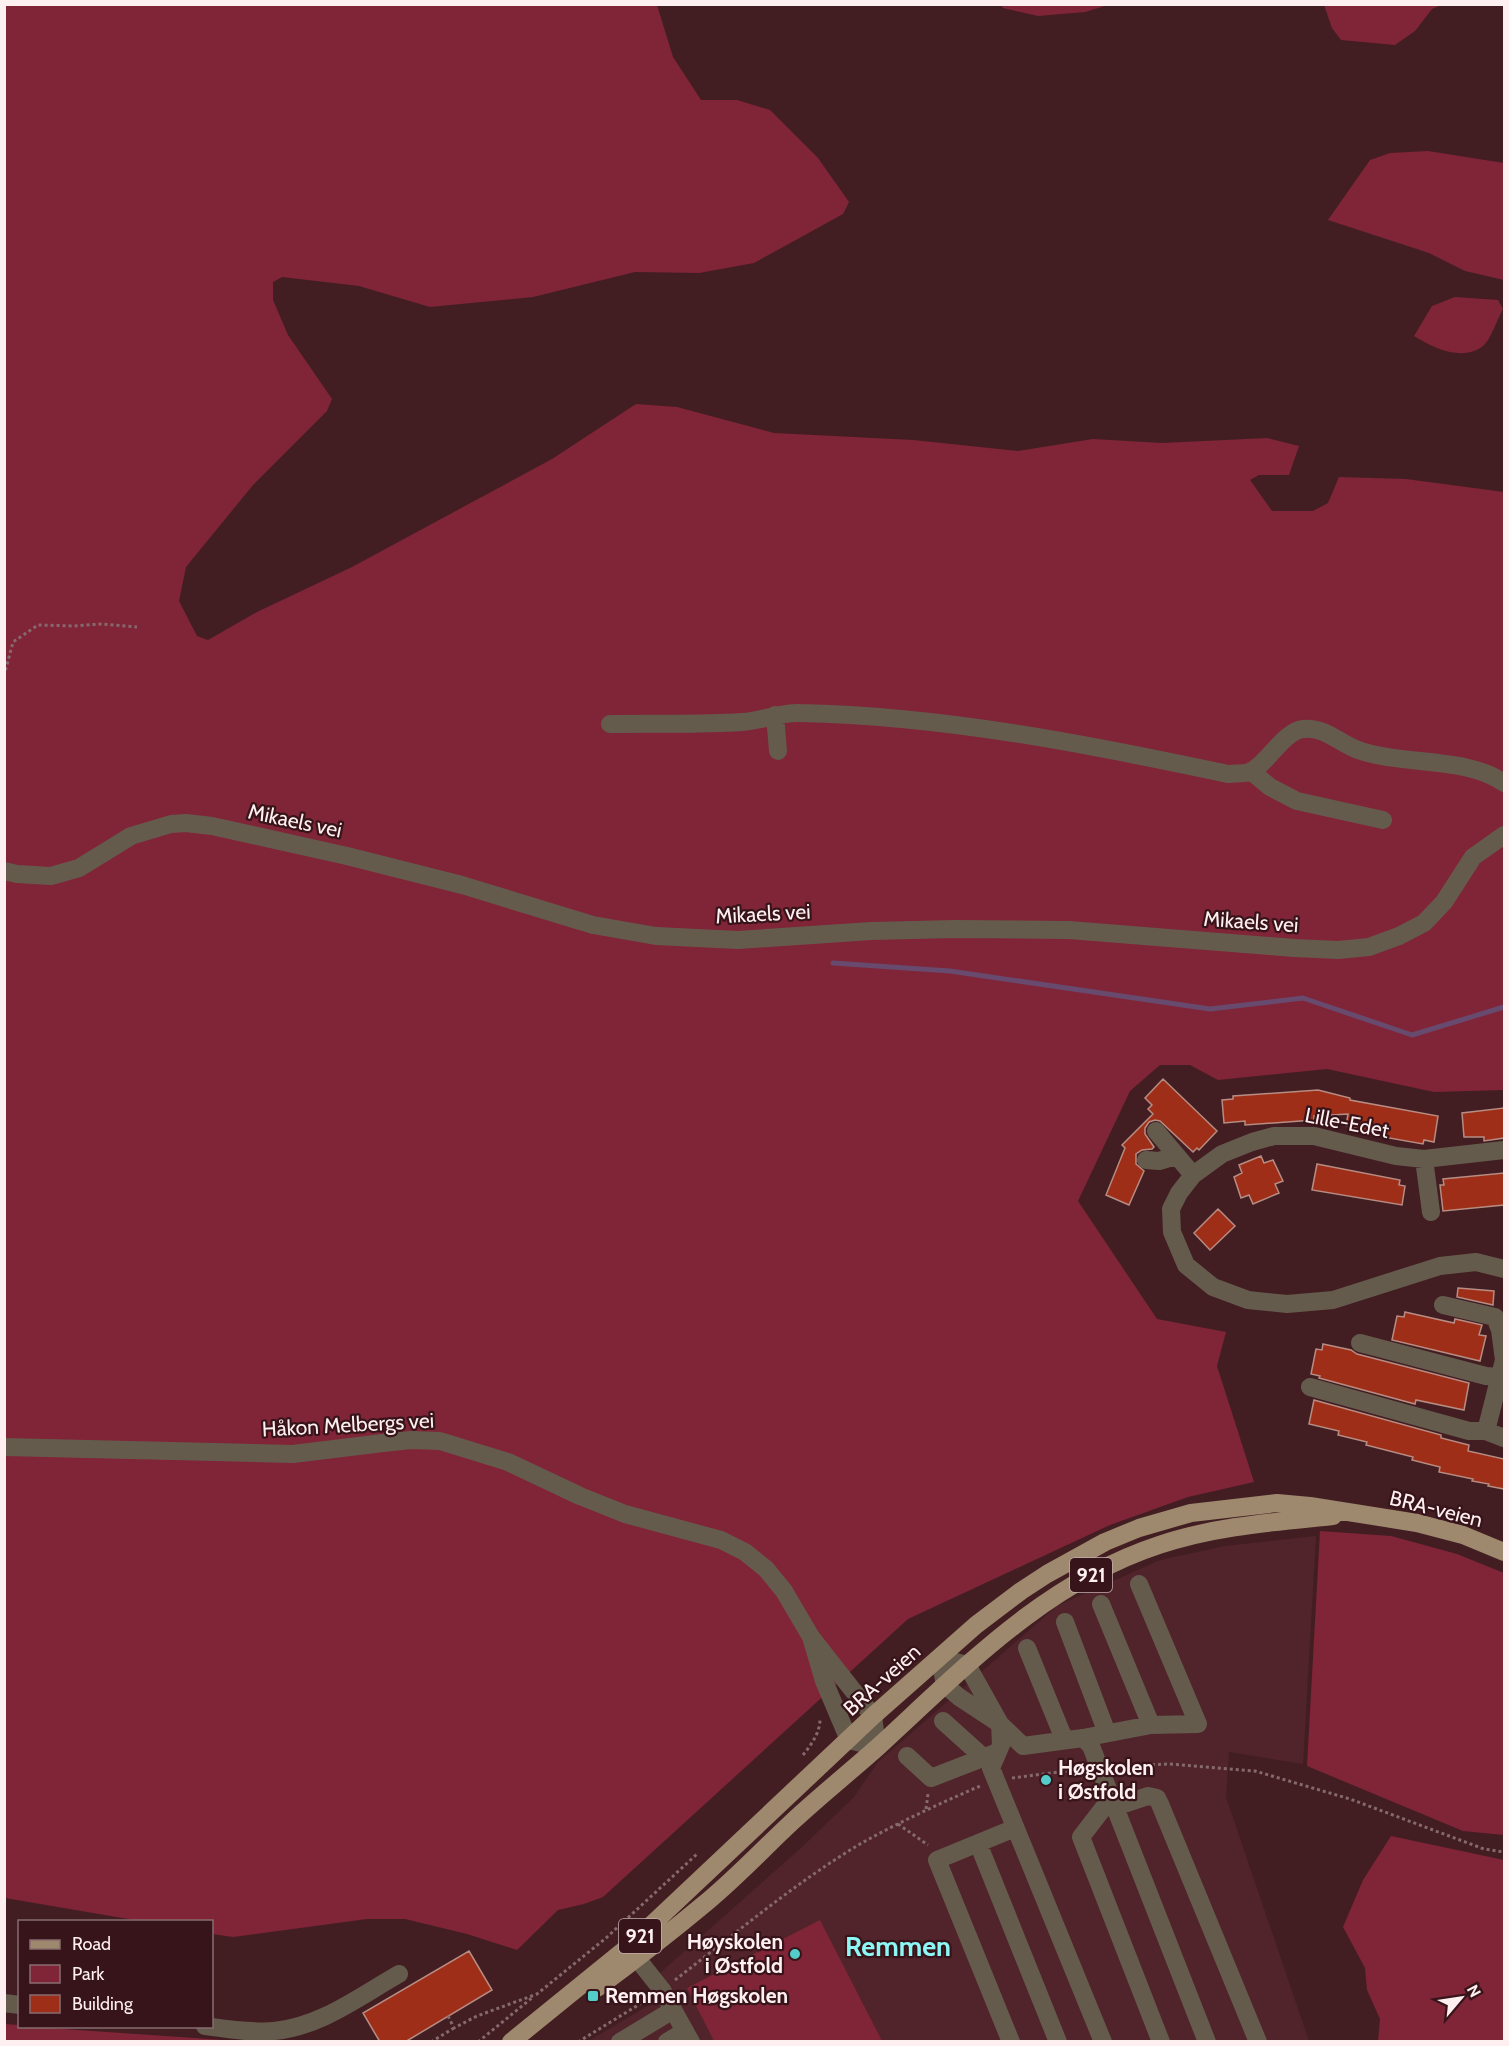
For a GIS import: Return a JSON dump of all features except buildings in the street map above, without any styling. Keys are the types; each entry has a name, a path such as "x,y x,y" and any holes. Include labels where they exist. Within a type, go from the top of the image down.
{"main road":[{"name":"BRA-veien","path":"521,2042 632,1952 873,1716 976,1625 1021,1591 1083,1554 1138,1528 1191,1513 1277,1503 1388,1518 1439,1528 1504,1552"},
{"name":"BRA-veien","path":"511,2042 632,1952 709,1900 793,1821 967,1665 1048,1600 1095,1573 1159,1545 1192,1536 1254,1525 1356,1514"}],"street":[{"path":"610,724 742,722 801,713 970,727 1111,749 1228,774 1251,771 1293,733 1304,729 1321,731 1357,750 1392,758 1452,765 1494,776 1504,783"},
{"path":"776,715 778,751"},
{"path":"1251,771 1270,787 1297,801 1383,820"},
{"name":"Mikaels vei","path":"4,871 51,876 79,868 131,836 171,824 186,823 212,826 347,856 462,885 593,925 656,936 738,940 871,931 1069,930 1338,950 1369,947 1424,923 1444,902 1473,857 1504,835"},
{"path":"1156,1131 1193,1175"},
{"name":"Lille-Edet","path":"1504,1150 1424,1159 1396,1156 1314,1136 1274,1136 1222,1154 1193,1175 1179,1193 1171,1209 1172,1232 1186,1265 1214,1287 1248,1300 1287,1304 1333,1300 1440,1266 1476,1262 1504,1269"},
{"path":"1146,1160 1159,1161 1176,1156"},
{"path":"1424,1159 1431,1212"},
{"path":"1443,1305 1495,1317 1500,1330 1503,1371 1486,1431"},
{"path":"1360,1343 1486,1376 1503,1371"},
{"path":"1310,1387 1468,1431 1486,1431 1504,1438"},
{"name":"Håkon Melbergs vei","path":"4,1447 293,1454 411,1440 440,1441 508,1462 626,1515 721,1540 745,1552 766,1569 784,1591 811,1637"},
{"path":"907,1756 931,1778 991,1755 1001,1745 1000,1724 967,1665 940,1658 945,1685 1000,1724 1023,1746 1083,1738 1151,1725 1198,1724 1139,1584"},
{"path":"1101,1604 1151,1725"},
{"path":"1065,1622 1107,1733"},
{"path":"811,1637 873,1716 878,1747 849,1740 824,1681 811,1637"},
{"path":"1027,1648 1064,1739"},
{"path":"943,1721 991,1755"},
{"path":"1083,1738 1091,1746 1207,2042"},
{"path":"991,1755 991,1768 1102,2042"},
{"path":"1161,2042 1082,1837 1113,1802 1148,1796 1157,1798 1160,1804 1258,2042"},
{"path":"1011,2042 937,1860 1015,1828"},
{"path":"978,1843 1058,2042"},
{"path":"632,1952 662,1990 688,2036 667,2042"},
{"path":"213,2027 271,2031 297,2027 324,2017 399,1974"},
{"path":"620,2042 673,2010"}],"path":[{"path":"4,675 13,642 38,625 101,624 137,627"},
{"path":"798,1760 813,1742 820,1724 819,1715"},
{"path":"898,1824 944,1857"},
{"path":"478,2042 606,1938 700,1852"},
{"path":"431,2042 477,2016 537,1994"},
{"path":"448,2016 454,2028"}],"shaded area":[{"name":"Høgskolen i Østfold","path":"1316,1536 1303,1764 1229,1752 1226,1797 1309,2041 587,2042 671,1992 660,1973 802,1847 854,1797 878,1762 1057,1606 1160,1560 1225,1546"}],"green space":[{"path":"1324,4 1441,5 1432,9 1415,31 1395,45 1341,40 1332,28"},
{"path":"4,5 657,5 673,57 701,100 737,100 770,110 818,158 849,202 843,214 754,263 699,273 635,272 533,297 430,307 359,286 282,277 273,282 273,300 288,335 332,399 327,411 253,485 186,567 179,601 197,636 208,640 257,612 352,567 552,459 636,404 677,407 774,433 913,440 1018,451 1093,439 1162,443 1267,438 1299,446 1289,475 1259,475 1250,480 1272,511 1313,511 1328,503 1339,477 1406,479 1504,492 1504,1090 1434,1092 1327,1069 1218,1080 1190,1065 1160,1065 1130,1091 1078,1201 1157,1319 1226,1332 1217,1366 1254,1482 1188,1497 1110,1525 908,1619 603,1897 558,1910 517,1950 467,1934 405,1919 367,1919 233,1937 213,1934 213,1920 134,1920 5,1898"},
{"path":"1001,5 1108,5 1085,12 1038,16 1003,8"},
{"path":"1428,151 1504,163 1504,280 1465,271 1429,253 1328,220 1370,160 1390,153"},
{"path":"1455,297 1498,300 1503,309 1488,339 1475,351 1448,352 1414,336 1432,306"},
{"path":"1320,1531 1391,1536 1457,1554 1504,1573 1504,1835 1463,1831 1307,1766"},
{"path":"1391,1836 1504,1860 1504,2041 1378,2041 1380,2019 1367,1990 1365,1968 1343,1927 1363,1880"},
{"name":"Høyskolen i Østfold","path":"820,1920 882,2041 714,2041 687,1988"},
{"path":"4,2024 18,2025 18,2028 49,2028 238,2041 5,2041"}],"waterway":[{"path":"833,963 950,971 1210,1009 1303,998 1412,1035 1504,1007"}],"place":[{"name":"Høgskolen i Østfold","path":"1046,1780"},
{"name":"Høyskolen i Østfold","path":"795,1954"},
{"name":"Remmen Høgskolen","path":"593,1996"}],"district":[{"name":"Remmen","path":"898,1947"}]}
